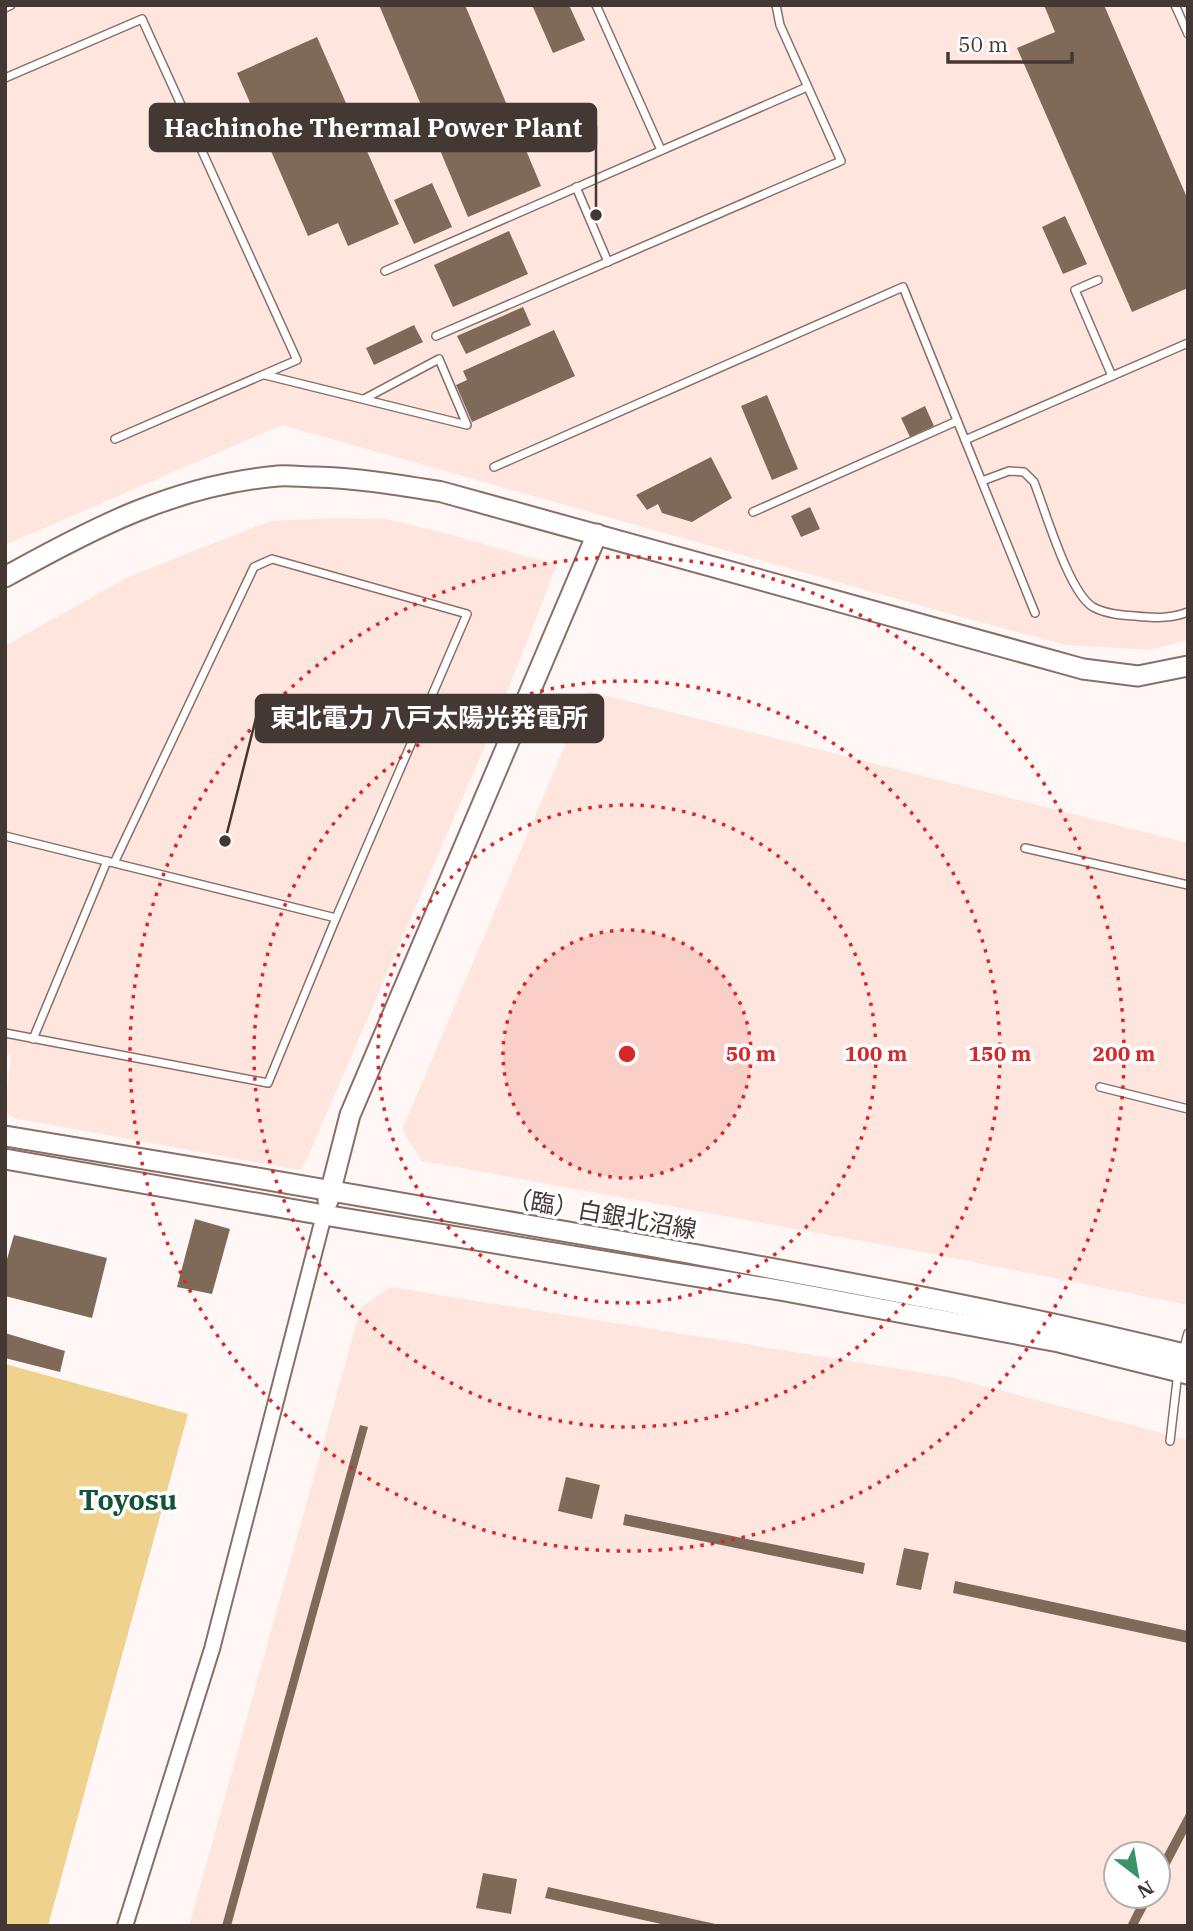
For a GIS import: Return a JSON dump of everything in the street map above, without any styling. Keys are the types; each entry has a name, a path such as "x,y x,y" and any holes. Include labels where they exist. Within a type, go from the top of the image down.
{"street":[{"path":"5,577 75,538 141,508 208,487 279,476 361,478 442,492 1083,669 1138,676 1188,666"},
{"path":"125,1926 212,1650 350,1115 597,534"},
{"name":"（臨）白銀北沼線","path":"5,1136 331,1189 792,1272 1064,1325 1184,1364"},
{"name":"（臨）白銀北沼線","path":"5,1159 785,1291 1184,1364"}],"lane":[{"path":"5,8 11,5"},
{"path":"596,5 661,150"},
{"path":"436,336 841,161 780,26 776,5"},
{"path":"1175,5 1188,34"},
{"path":"5,78 142,19 297,360 115,439"},
{"path":"385,271 807,86"},
{"path":"576,187 608,262"},
{"path":"1098,280 1075,290 1112,376"},
{"path":"494,467 903,287 1035,613"},
{"path":"965,440 1188,343"},
{"path":"264,374 363,399 389,405 467,425 439,359 363,399"},
{"path":"753,512 957,421"},
{"path":"982,481 1009,471 1024,472 1034,482 1074,585 1091,606 1115,615 1159,618 1177,617 1188,612"},
{"path":"5,1033 33,1039 268,1083 467,614 272,559 254,567 110,862 33,1039"},
{"path":"5,836 336,918"},
{"path":"1025,848 1188,885"},
{"path":"1100,1087 1188,1109"},
{"path":"1170,1441 1188,1333"}],"shaded area":[{"path":"5,5 1188,5 1188,640 1150,650 1066,645 282,425 5,545"},
{"path":"387,519 557,565 495,723 307,1159 299,1170 13,1118 5,1110 11,1056 5,1054 5,646 128,577 270,521"},
{"path":"588,691 1188,843 1188,1305 938,1255 422,1161 402,1130"},
{"path":"391,1287 950,1377 1188,1440 1188,1926 189,1926 361,1307"},
{"path":"5,1364 188,1414 48,1926 5,1926"}],"building":[{"path":"379,5 465,5 541,186 468,217"},
{"path":"532,5 569,5 585,40 553,53"},
{"path":"1044,5 1104,5 1188,200 1188,288 1132,312 1017,48 1055,32"},
{"path":"317,37 399,224 348,246 338,223 308,236 237,73"},
{"path":"432,183 452,227 414,244 394,200"},
{"path":"1065,216 1087,264 1063,274 1042,227"},
{"path":"509,231 528,274 453,307 434,265"},
{"path":"523,307 531,325 466,354 457,336"},
{"path":"414,325 423,342 374,365 366,348"},
{"path":"554,330 575,376 472,422 456,385 467,380 463,371"},
{"path":"767,395 798,469 772,480 741,406"},
{"path":"925,406 934,426 910,437 901,418"},
{"path":"711,457 732,498 692,522 662,513 658,504 647,510 636,495"},
{"path":"810,507 820,529 801,537 791,516"},
{"path":"195,1219 230,1229 212,1294 177,1287"},
{"path":"14,1235 107,1258 92,1318 5,1296 5,1266"},
{"path":"5,1333 65,1351 60,1372 5,1358"},
{"path":"360,1425 368,1427 231,1926 222,1926"},
{"path":"566,1477 600,1485 592,1519 558,1511"},
{"path":"625,1514 865,1563 863,1574 623,1525"},
{"path":"904,1548 929,1553 921,1590 896,1585"},
{"path":"955,1581 1188,1631 1188,1643 953,1593"},
{"path":"1188,1810 1188,1830 1172,1860 1172,1840"},
{"path":"483,1873 517,1879 511,1914 476,1908"},
{"path":"548,1887 720,1926 670,1926 545,1898"},
{"path":"1135,1910 1146,1910 1137,1926 1127,1926"}],"place":[{"name":"Hachinohe Thermal Power Plant","path":"596,215"},
{"name":"東北電力 八戸太陽光発電所","path":"225,841"}],"district":[{"name":"Toyosu","path":"128,1499"}]}
